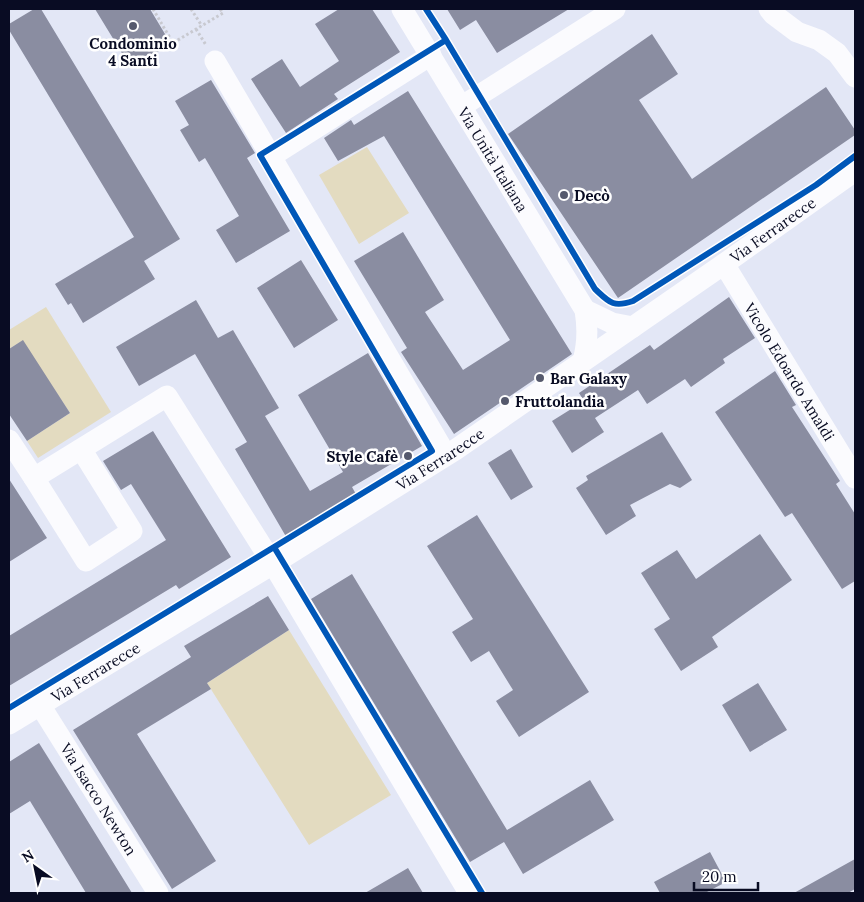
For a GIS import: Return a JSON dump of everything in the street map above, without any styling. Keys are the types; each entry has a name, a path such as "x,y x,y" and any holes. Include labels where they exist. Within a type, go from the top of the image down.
{"street":[{"name":"Via Unità Italiana","path":"402,9 585,310 588,329 583,362"},
{"path":"462,106 615,9"},
{"path":"769,9 797,32 819,40 837,53 855,77"},
{"path":"272,156 431,55"},
{"path":"215,60 446,455"},
{"name":"Via Ferrarecce","path":"9,724 273,564 446,455 583,362 855,171"},
{"name":"Vicolo Edoardo Amaldi","path":"724,264 855,478"},
{"path":"585,310 612,324 633,327"},
{"path":"34,478 167,396 273,564 469,893"},
{"path":"9,440 86,561 132,531 81,449"},
{"name":"Via Isacco Newton","path":"40,705 158,893"}],"path":[{"path":"153,9 174,42 223,13 220,9"},
{"path":"191,9 202,26"}],"shaded area":[{"path":"367,147 409,213 359,244 319,175"},
{"path":"46,307 111,412 38,458 27,441 70,413 22,341 9,349 9,330"},
{"path":"289,630 391,795 309,845 207,683"}],"building":[{"path":"34,9 41,9 180,239 144,261 155,279 83,323 71,303 68,305 55,284 134,237 9,30 9,24"},
{"name":"Condominio 4 Santi","path":"95,9 150,9 171,44 131,68"},
{"path":"339,9 372,9 400,52 334,94 338,99 286,133 251,79 282,59 300,87 339,61 315,24"},
{"path":"447,9 569,9 497,53 476,20 460,30"},
{"path":"652,34 678,74 639,100 692,179 826,87 855,130 855,135 618,298 508,134"},
{"path":"211,80 255,153 247,158 290,231 236,263 216,230 239,216 205,158 199,162 180,130 189,125 175,101"},
{"path":"408,91 572,354 454,434 401,352 407,348 354,261 403,232 444,300 425,312 463,370 510,340 384,136 338,161 324,138 351,120 354,125"},
{"path":"301,260 338,320 294,348 257,288"},
{"path":"729,297 755,338 723,359 725,363 691,387 685,379 647,404 638,390 595,418 604,432 572,453 552,421 584,401 579,393 650,345 654,350"},
{"path":"196,300 218,338 233,330 279,408 265,416 310,491 343,472 298,395 368,353 422,446 352,487 357,496 288,540 235,449 247,442 195,354 139,386 116,347"},
{"path":"23,340 70,413 27,441 9,414 9,349"},
{"path":"775,371 796,405 792,407 840,481 836,484 855,514 855,581 842,589 792,513 785,517 715,412"},
{"path":"153,431 231,557 179,589 176,585 9,686 9,636 166,540 131,484 121,490 103,461"},
{"path":"662,432 692,480 680,488 670,484 630,505 636,516 606,535 576,488 588,480 586,476"},
{"path":"511,449 533,487 511,500 488,463"},
{"path":"9,479 47,538 9,562"},
{"path":"477,515 589,692 519,737 496,701 513,690 489,651 471,662 452,632 473,619 427,546"},
{"path":"760,534 792,580 712,637 718,647 681,671 654,629 670,619 641,573 677,550 696,579"},
{"path":"352,574 507,830 590,780 614,820 523,874 504,842 470,862 311,599"},
{"path":"268,596 289,630 207,683 211,689 137,734 216,861 172,889 73,730 191,657 184,646"},
{"path":"758,683 787,730 750,752 722,705"},
{"path":"39,743 132,893 86,893 30,801 9,814 9,762"},
{"path":"710,852 726,882 705,893 660,893 654,882"},
{"path":"855,859 855,889 848,893 794,893"},
{"path":"408,868 423,893 365,893"}],"cycle path":[{"path":"9,708 432,451 260,155 446,40 426,9"},
{"path":"446,40 595,289 616,304 633,301 816,185 855,156"},
{"path":"274,547 482,893"}],"place":[{"name":"Condominio 4 Santi","path":"133,26"},
{"name":"Decò","path":"564,195"},
{"name":"Bar Galaxy","path":"540,378"},
{"name":"Fruttolandia","path":"505,401"},
{"name":"Style Cafè","path":"408,456"}]}
